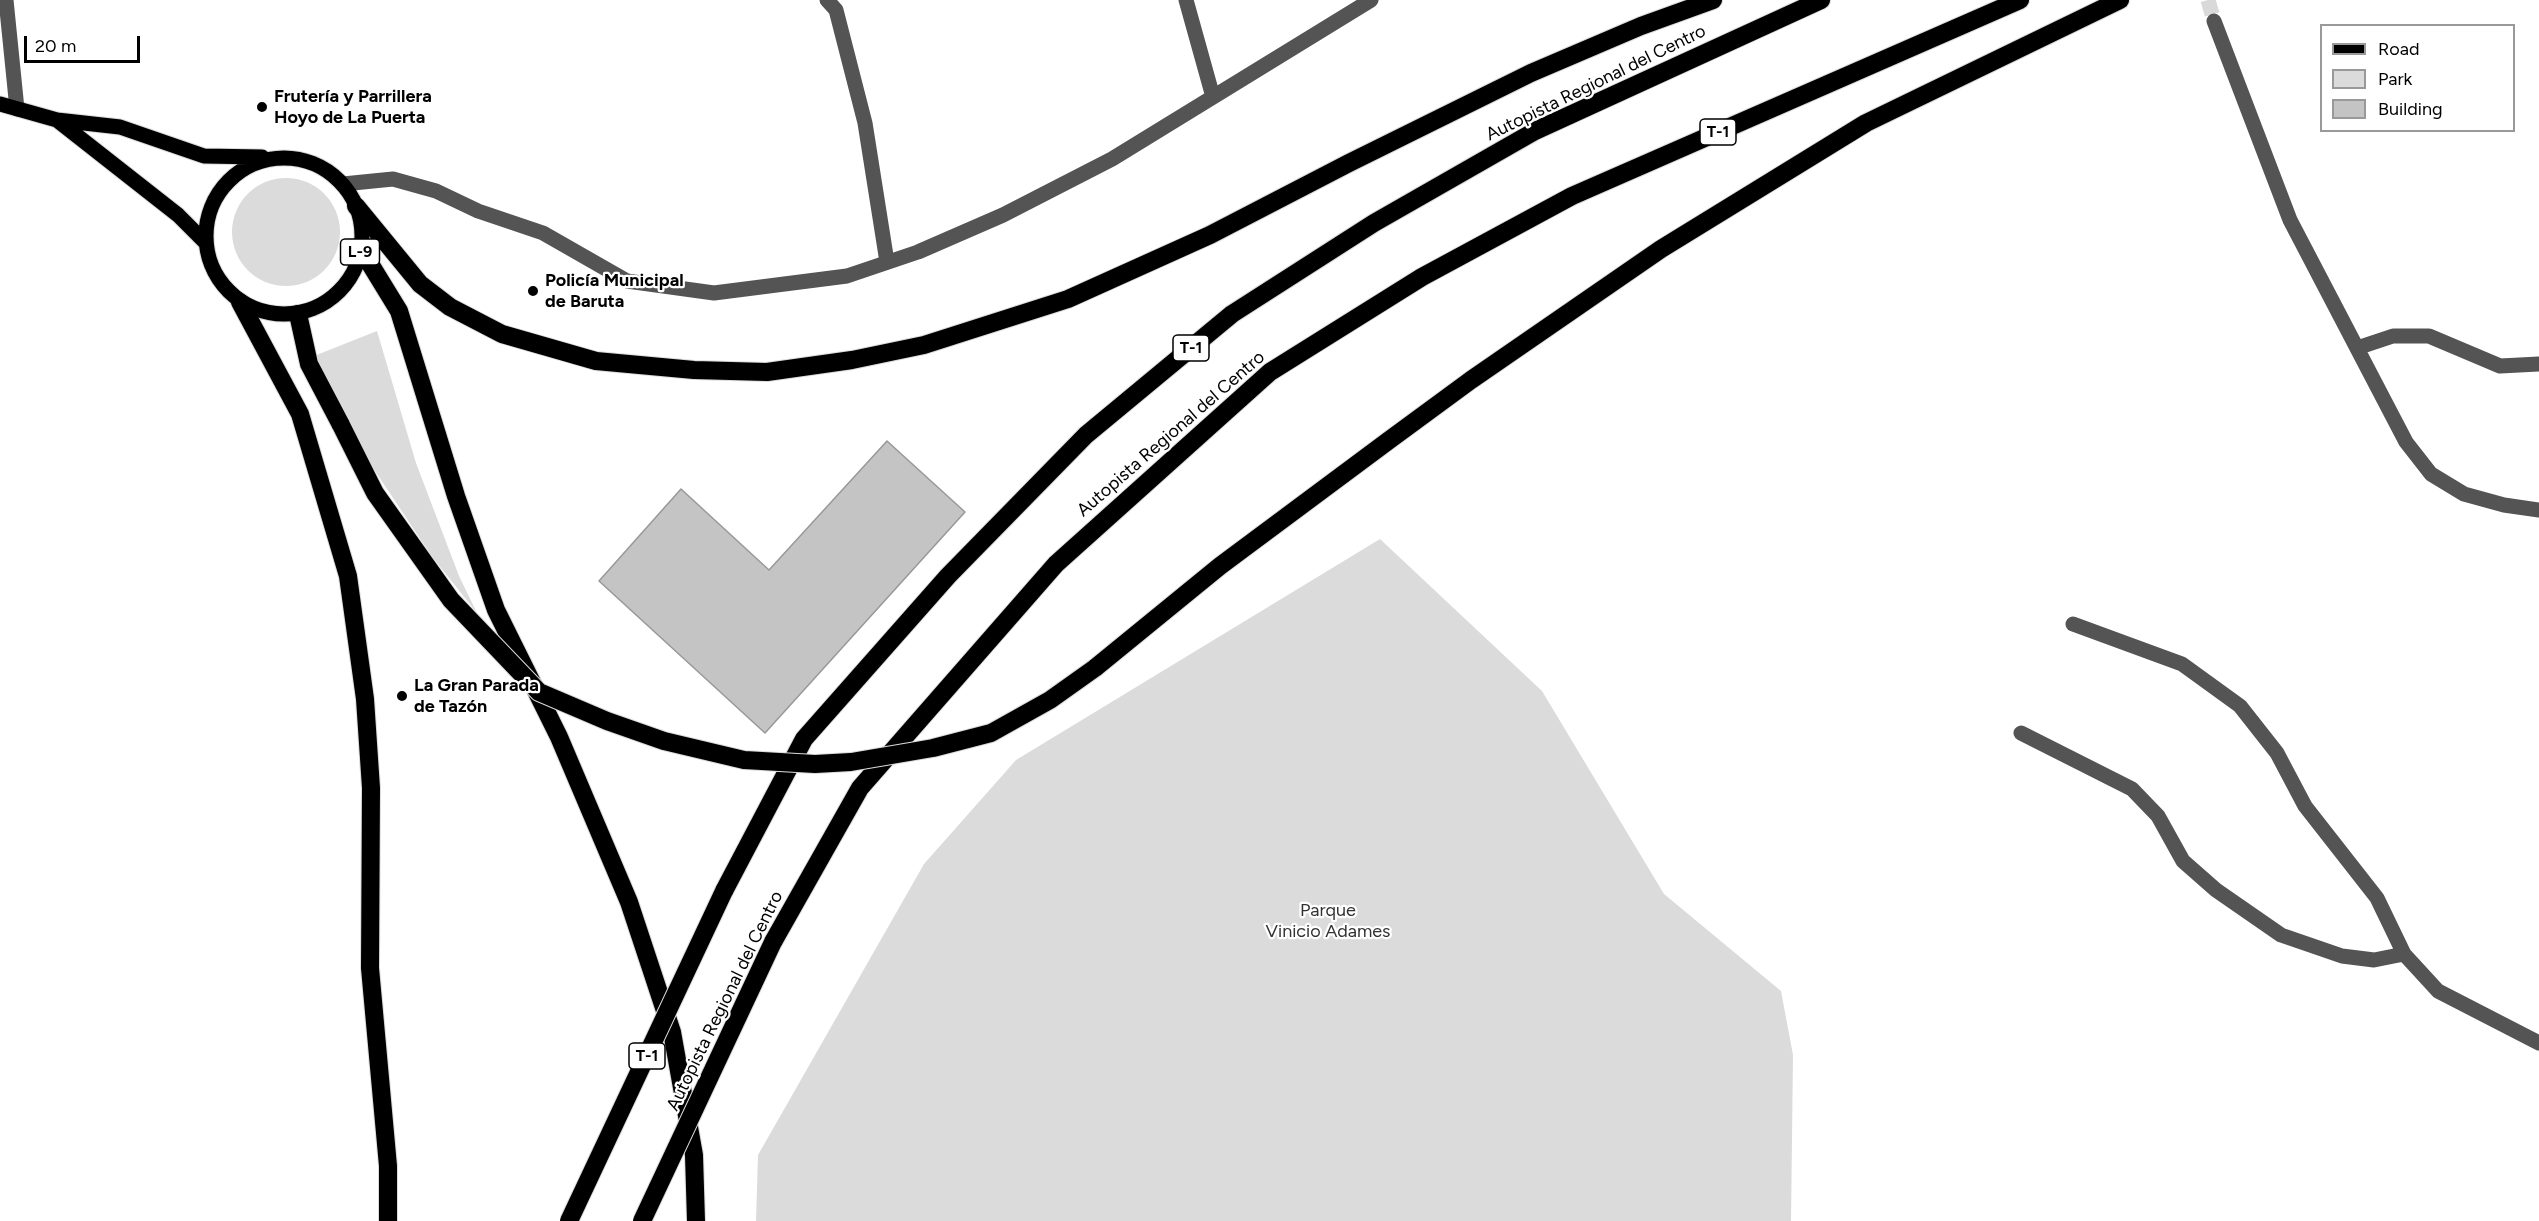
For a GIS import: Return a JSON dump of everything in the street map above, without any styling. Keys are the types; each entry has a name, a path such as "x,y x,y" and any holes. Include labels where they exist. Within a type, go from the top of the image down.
{"highway":[{"path":"356,206 420,284 450,308 502,334 596,361 694,370 767,372 852,360 924,345 1068,299 1210,235 1348,163 1531,74 1641,26 1713,0"},
{"name":"Autopista Regional del Centro","path":"569,1221 724,891 804,739 948,576 1086,435 1232,314 1374,223 1535,131 1821,0"},
{"name":"Autopista Regional del Centro","path":"642,1221 773,942 860,788 1056,564 1270,372 1422,277 1572,196 2020,0"},
{"path":"298,314 309,364 375,494 450,600 538,692 607,721 664,741 744,760 814,764 863,760 933,748 991,733 1050,700 1095,668 1220,566 1388,441 1471,380 1661,249 1866,123 2120,0"},
{"path":"361,249 399,311 456,496 496,610 559,737 629,902 672,1032 694,1155 696,1221"},
{"path":"240,302 300,414 348,576 365,699 371,788 370,968 388,1166 388,1221"}],"main road":[{"name":"L-9","path":"0,104 57,120 120,127 204,156 286,157 307,161 327,170 343,184 356,206 361,225 361,249 357,265 347,282 333,297 317,308 298,314 258,311 240,302 223,286 212,265 206,243 213,198 228,180 245,167 265,159 286,157"},
{"name":"L-9","path":"57,120 178,215 206,243"}],"street":[{"path":"6,0 17,109"},
{"path":"827,0 836,10 865,123 887,262"},
{"path":"1186,0 1213,97"},
{"path":"343,184 393,179 436,190 478,211 543,233 627,281 714,293 847,276 918,252 1003,214 1112,159 1371,0"},
{"path":"2214,21 2290,220 2406,442 2431,474 2464,494 2505,505 2539,510"},
{"path":"2357,348 2393,336 2429,336 2500,366 2539,364"},
{"path":"2073,624 2182,664 2240,706 2277,753 2305,806 2377,898 2404,954 2438,991 2539,1043"},
{"path":"2021,733 2132,789 2158,816 2183,861 2216,890 2281,935 2342,956 2374,960 2404,954"}],"green space":[{"path":"286,178 307,182 324,194 336,211 340,232 336,253 324,270 307,282 286,286 265,282 248,270 236,253 232,232 236,211 248,194 265,182"},
{"path":"377,331 416,463 459,576 477,613 433,558 361,450 309,358"},
{"name":"Parque Vinicio Adames","path":"1380,539 1542,691 1664,894 1781,991 1793,1055 1791,1221 756,1221 758,1155 924,864 1016,760"}],"building":[{"path":"887,441 965,512 765,733 599,581 681,489 769,570"}],"tunnel":[{"path":"2208,0 2214,21"}],"place":[{"name":"Frutería y Parrillera Hoyo de La Puerta","path":"262,107"},
{"name":"Policía Municipal de Baruta","path":"533,291"},
{"name":"La Gran Parada de Tazón","path":"402,696"}]}
